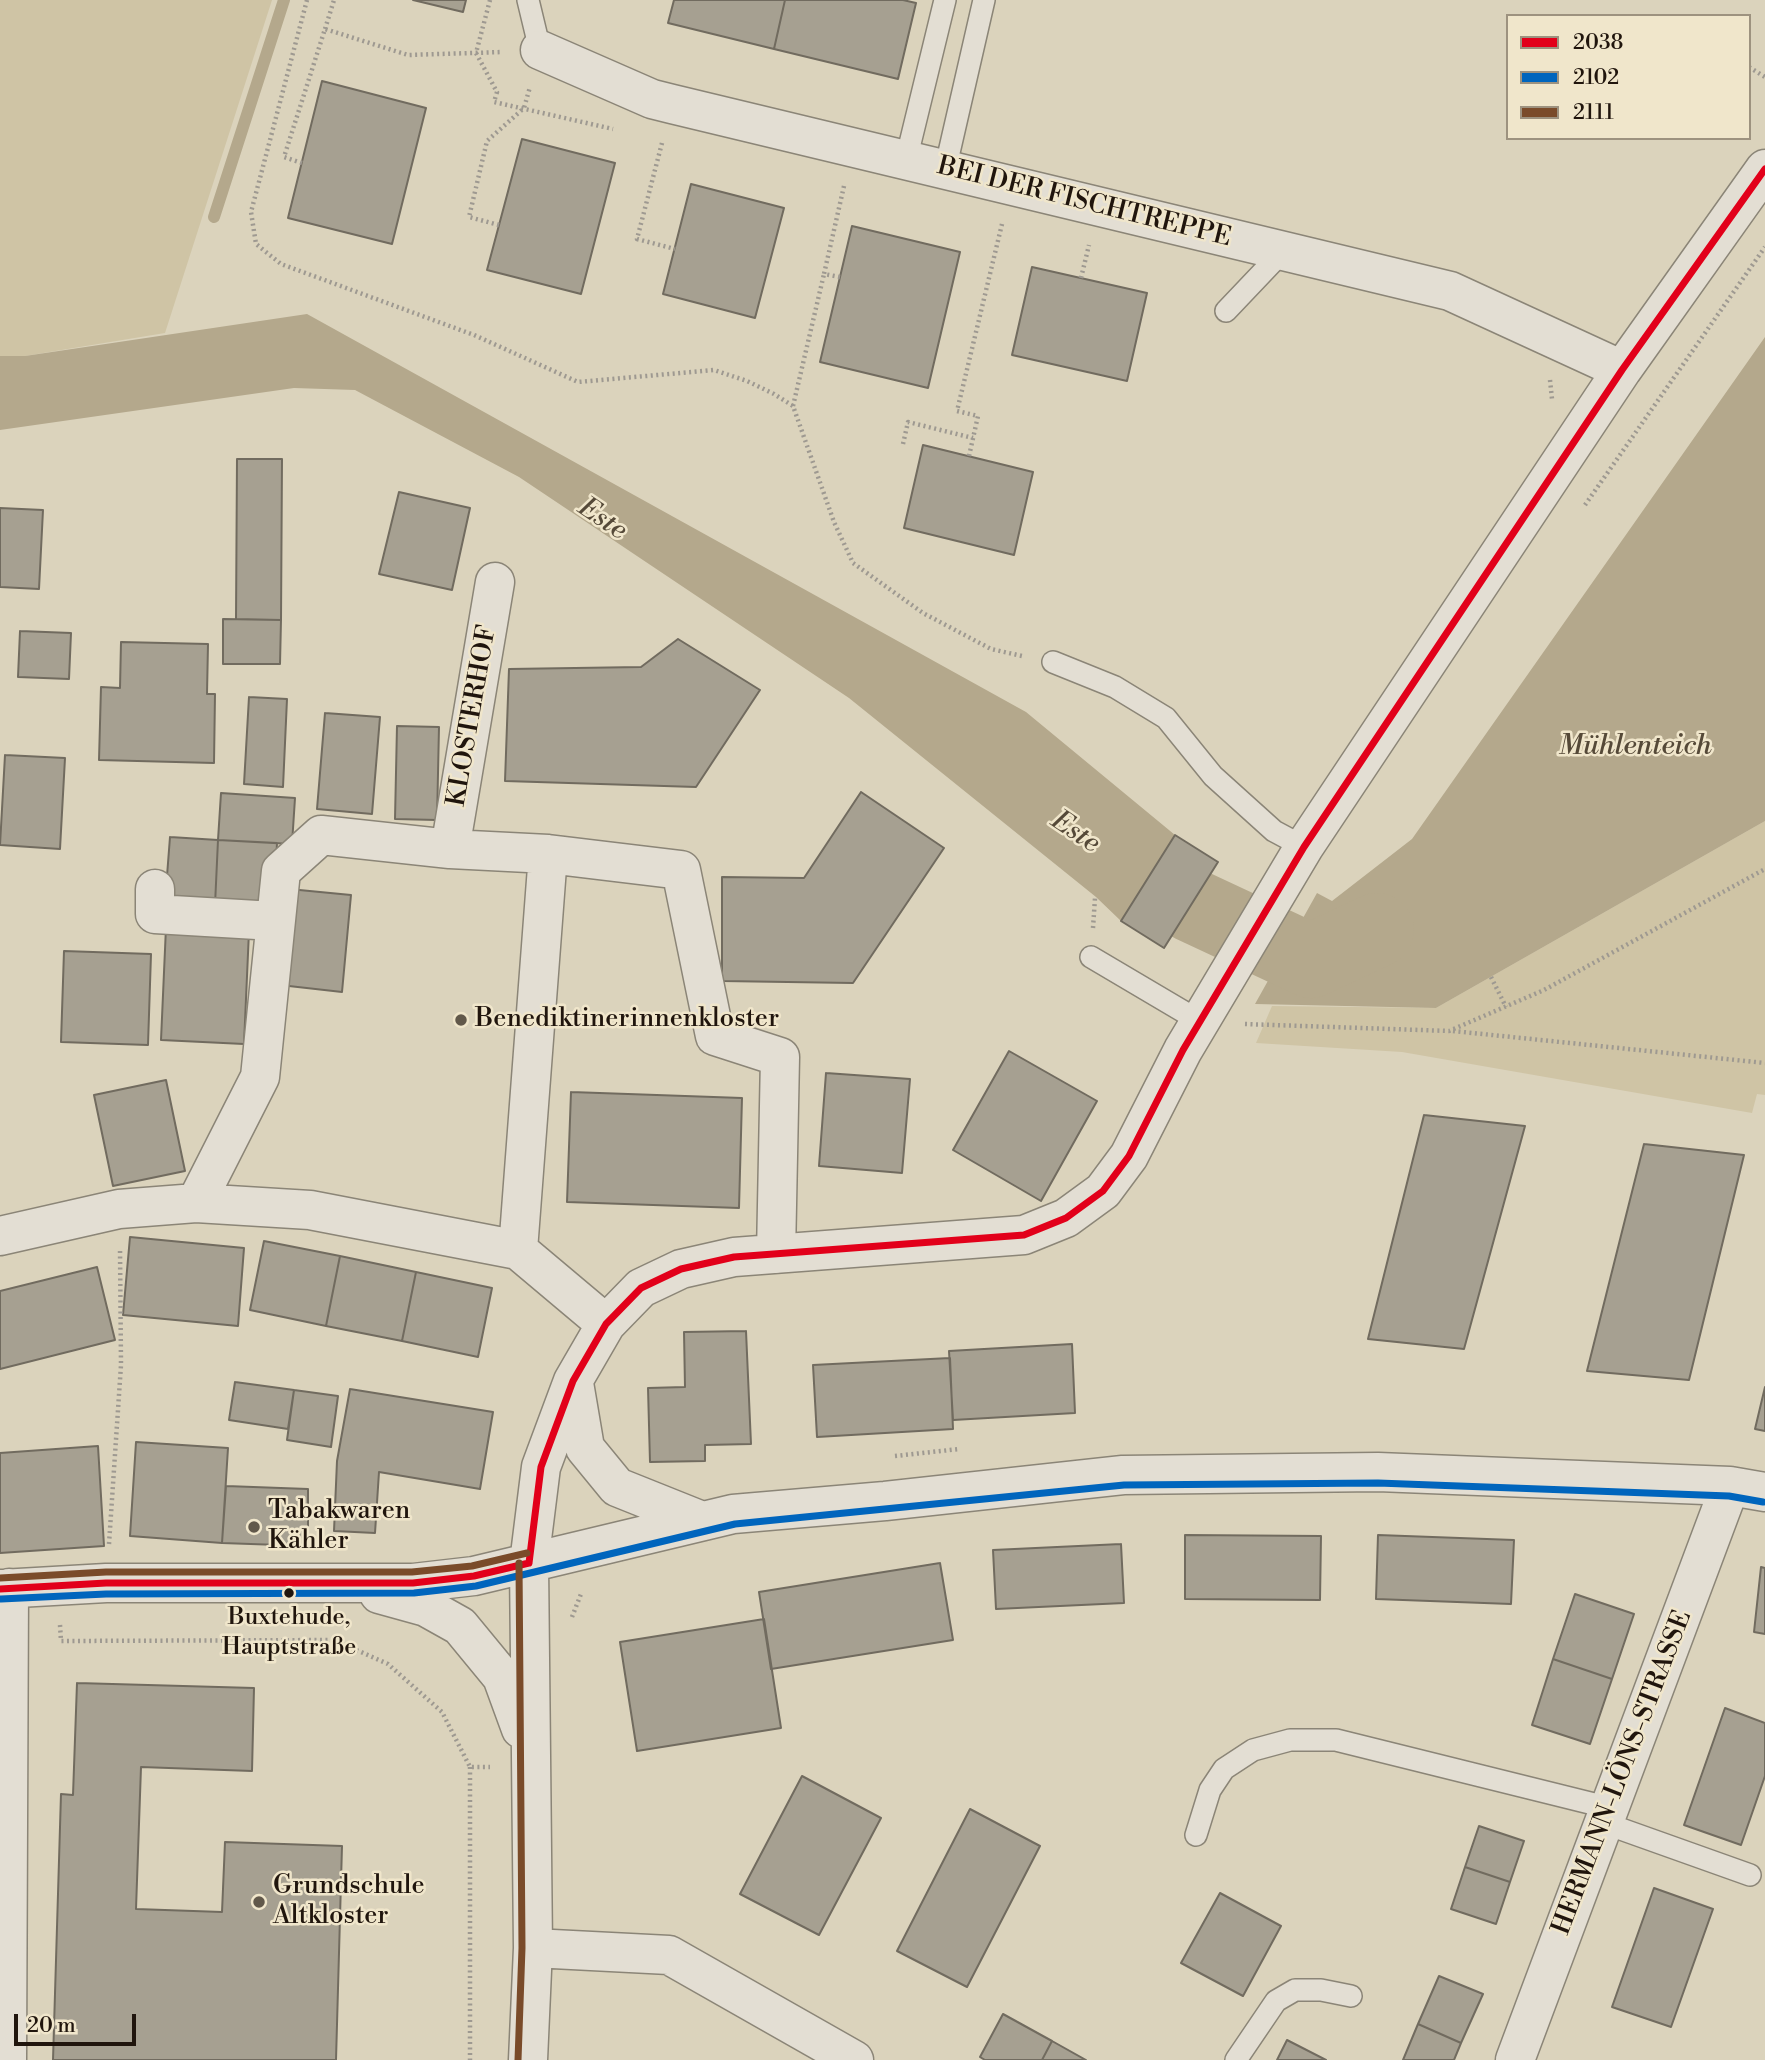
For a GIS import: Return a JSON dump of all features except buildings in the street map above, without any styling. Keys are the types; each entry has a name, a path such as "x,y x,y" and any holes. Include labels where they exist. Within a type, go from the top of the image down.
{"street":[{"name":"BEI DER FISCHTREPPE","path":"540,50 652,99 1450,292 1622,370"},
{"path":"528,2060 533,1948 529,1563 541,1468 573,1381 606,1324 641,1288 681,1269 734,1257 1024,1235 1066,1219 1103,1191 1129,1156 1183,1050 1223,987 1304,847 1622,370 1765,169"},
{"name":"KLOSTERHOF","path":"450,849 495,582"},
{"path":"195,1203 260,1077 281,871 321,835 450,849 548,854 681,870 715,1036 780,1057 776,1254"},
{"path":"518,1250 548,854"},
{"path":"155,889 155,914 274,921"},
{"path":"0,1236 119,1209 195,1203 310,1210 518,1250 606,1324"},
{"path":"573,1381 585,1447 617,1487 702,1521"},
{"path":"7,2060 5,1589 106,1583 413,1584 474,1576 733,1514 885,1501 1123,1475 1378,1472 1748,1489"},
{"name":"HERMANN-LÖNS-STRASSE","path":"1515,2060 1607,1815 1748,1489"},
{"path":"339,1584 426,1607 460,1626 502,1677 515,1706 531,1768"},
{"path":"533,1948 669,1955 854,2060"}],"lane":[{"path":"528,0 540,50"},
{"path":"906,160 945,0"},
{"path":"946,170 984,0"},
{"path":"1226,311 1283,251"},
{"path":"1053,662 1115,687 1166,718 1213,776 1274,831 1304,847"},
{"path":"1091,957 1201,1022"},
{"path":"1196,1835 1210,1790 1224,1769 1253,1750 1290,1740 1336,1740 1607,1815 1750,1875"},
{"path":"1236,2060 1276,2001 1295,1990 1321,1990 1352,1996"}],"path":[{"path":"307,0 251,212 256,244 281,264 474,335 578,382 714,370 747,380 793,406"},
{"path":"302,163 284,157 334,0"},
{"path":"325,29 408,55 540,50 524,108 487,141 469,218 499,225"},
{"path":"672,104 637,239 675,249"},
{"path":"852,148 793,406 834,522 853,563 923,613 991,649 1053,662"},
{"path":"969,456 978,416 957,411 1011,186"},
{"path":"824,274 840,278"},
{"path":"903,444 908,422 973,438"},
{"path":"1449,1031 1544,990 1765,869"},
{"path":"1491,977 1506,1007"},
{"path":"1201,1022 1449,1031 1765,1063"},
{"path":"106,1583 121,1365 119,1209"},
{"path":"58,1585 61,1641 334,1640 387,1664 442,1712 470,1767 470,2060"},
{"path":"570,1624 578,1597 586,1590"},
{"path":"470,1767 531,1768"}],"shaded area":[{"path":"0,0 272,0 165,333 25,356 0,356"},
{"path":"1765,821 1765,1095 1757,1094 1752,1113 1402,1052 1256,1043 1272,1006 1436,1008"}],"water":[{"path":"307,314 1026,712 1175,835 1121,921 1096,897 849,698 519,477 355,390 294,388 0,430 0,356 25,356"},
{"name":"Mühlenteich","path":"1765,337 1765,821 1436,1008 1255,1004 1317,893 1332,901 1412,839"}],"waterway":[{"path":"214,217 284,0"},
{"name":"Este","path":"1191,905 1311,961 1377,930"}],"transit line":[{"name":"2038","path":"529,1563 541,1467 573,1381 606,1324 641,1288 681,1269 734,1257 1024,1235 1066,1218 1103,1191 1129,1156 1183,1050 1304,847 1622,370 1765,169"},
{"name":"2102","path":"1,1599 106,1594 414,1593 476,1586 735,1524 1124,1485 1378,1483 1729,1496 1763,1502"},
{"name":"2111","path":"0,1578 106,1572 412,1572 472,1566 527,1553"},
{"name":"2111","path":"518,2060 522,1948 519,1563"},
{"name":"2038","path":"0,1589 106,1583 413,1583 474,1576 529,1563"}],"place":[{"name":"Benediktinerinnenkloster","path":"461,1020"},
{"name":"Tabakwaren Kähler","path":"254,1527"},
{"name":"Buxtehude, Hauptstraße","path":"289,1593"},
{"name":"Grundschule Altkloster","path":"259,1902"}]}
